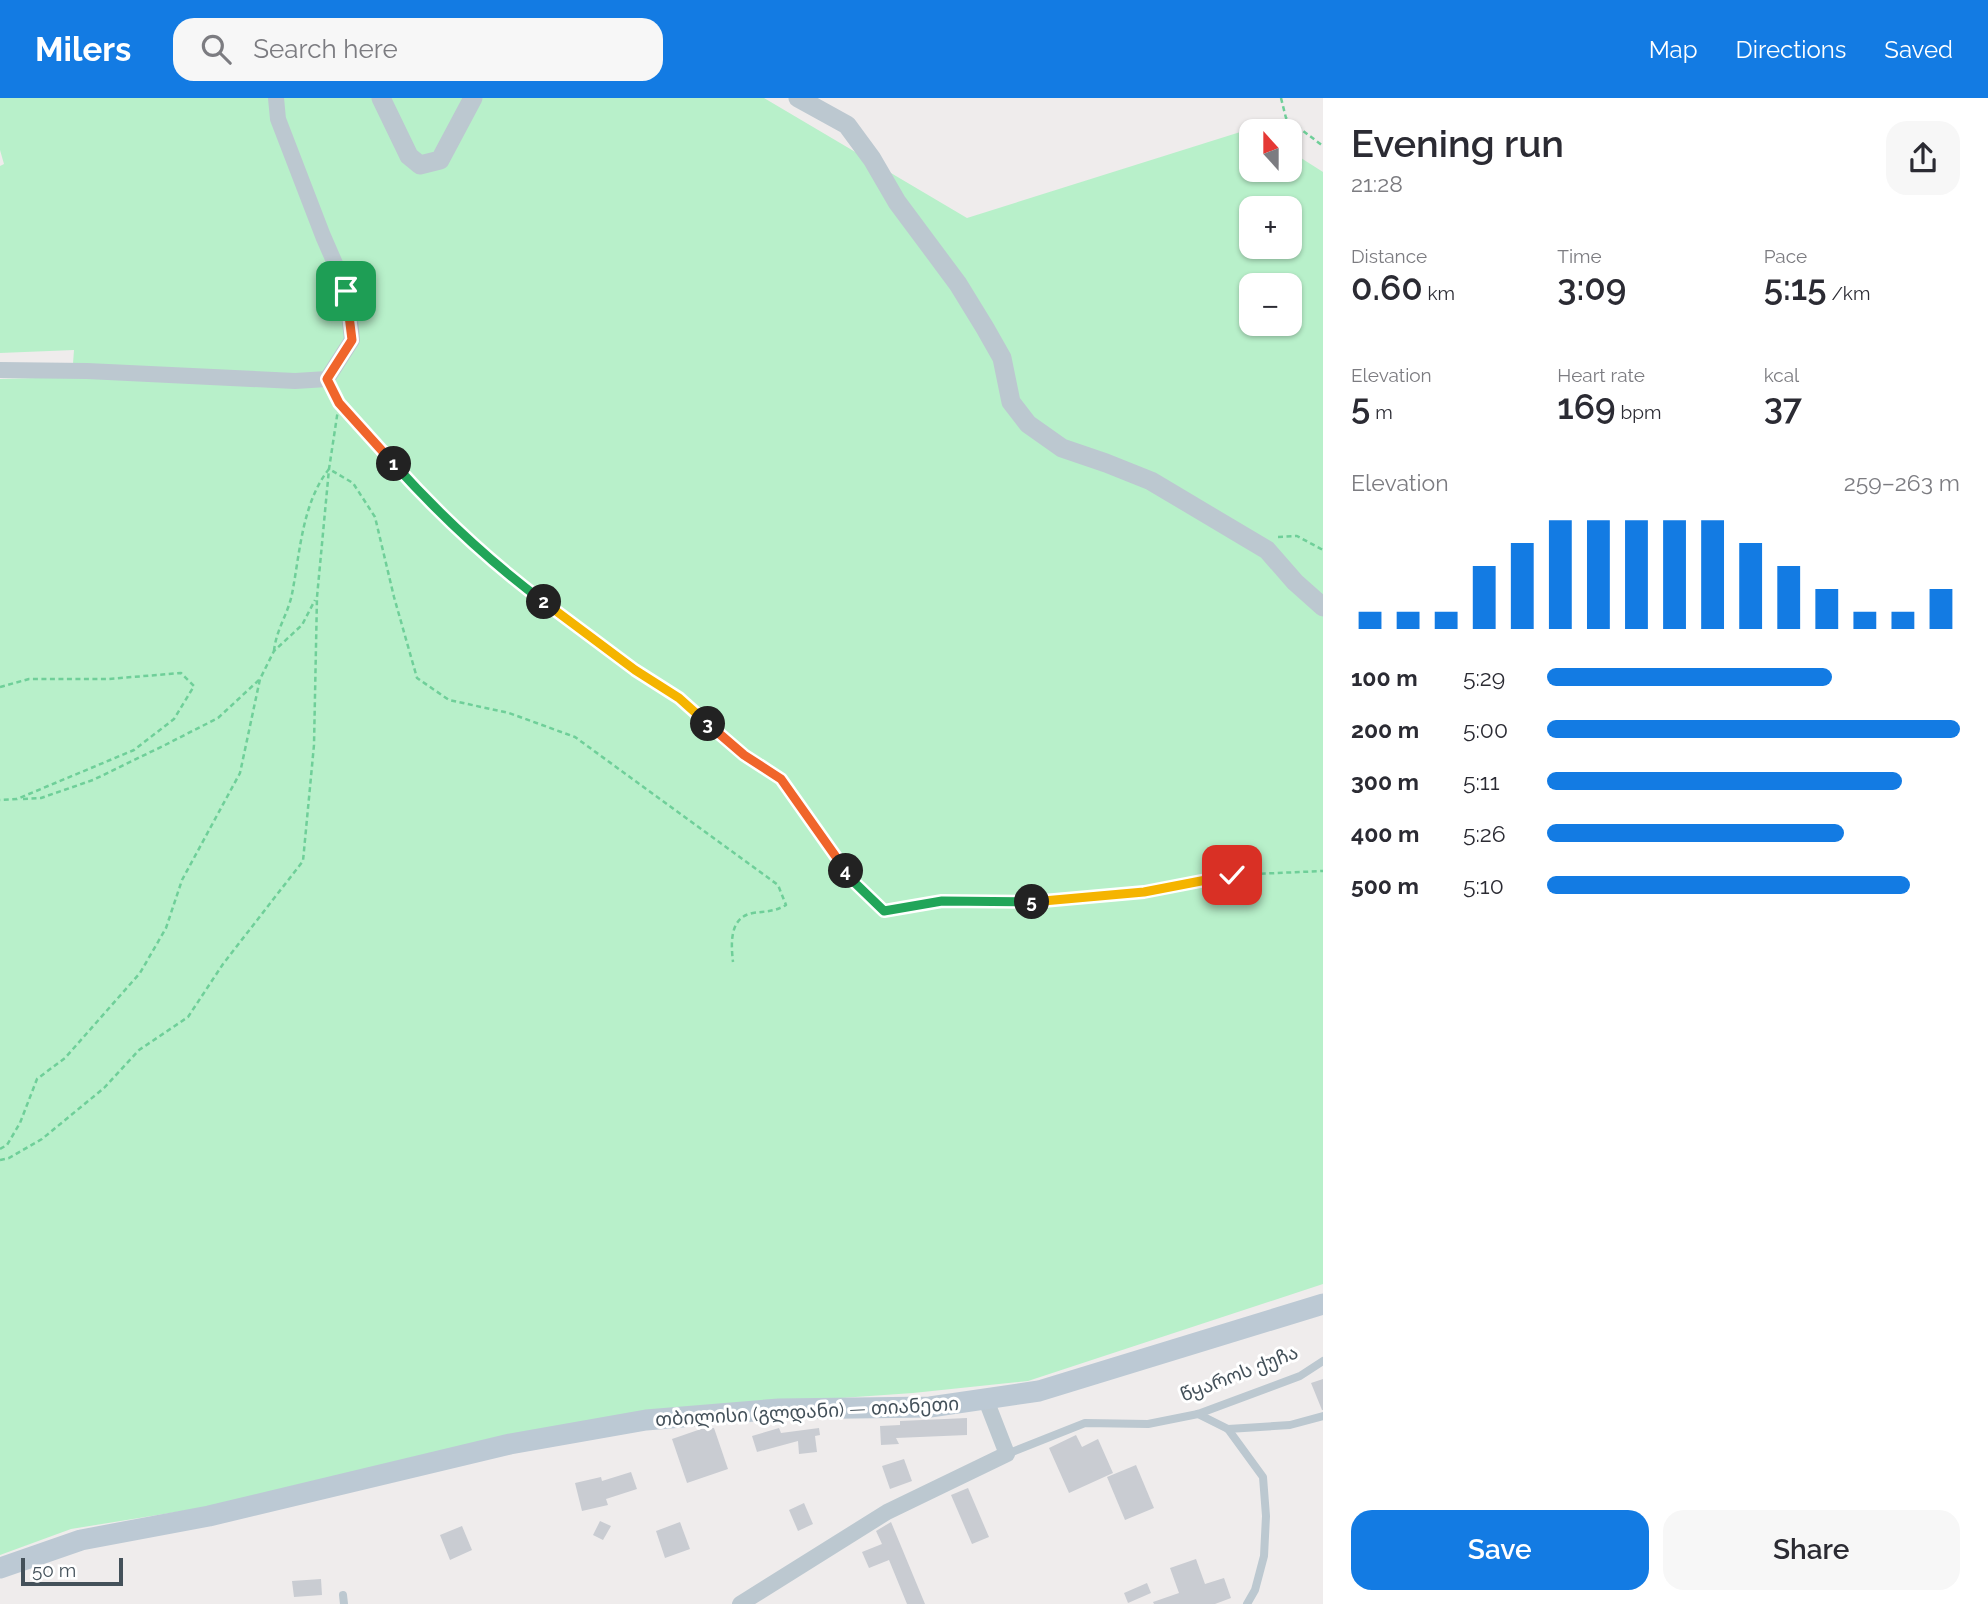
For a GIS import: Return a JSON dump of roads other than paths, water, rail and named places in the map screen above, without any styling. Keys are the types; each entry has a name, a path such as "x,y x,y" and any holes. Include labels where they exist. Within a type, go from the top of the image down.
{"main road":[{"name":"თბილისი (გლდანი) — თიანეთი","path":"0,1568 81,1540 209,1516 510,1444 646,1420 779,1409 930,1406 1039,1391 1323,1304"}],"street":[{"path":"0,370 87,371 295,382 327,379 352,340 346,291 278,119 276,98"},
{"path":"381,98 409,156 420,164 440,160 473,98"},
{"path":"798,98 847,125 872,159 897,202 950,273 985,328 1002,358 1011,402 1028,424 1062,448 1151,481 1267,550 1295,582 1323,607"},
{"path":"986,1400 1007,1454"},
{"name":"წყაროს ქუჩა","path":"740,1604 887,1512 1007,1454"}],"lane":[{"name":"წყაროს ქუჩა","path":"1007,1454 1085,1423 1148,1424 1198,1414 1300,1376 1323,1363"},
{"path":"1198,1414 1228,1429 1263,1477 1266,1516 1264,1556 1255,1590 1247,1604"},
{"path":"1228,1429 1290,1425 1323,1416"}]}
